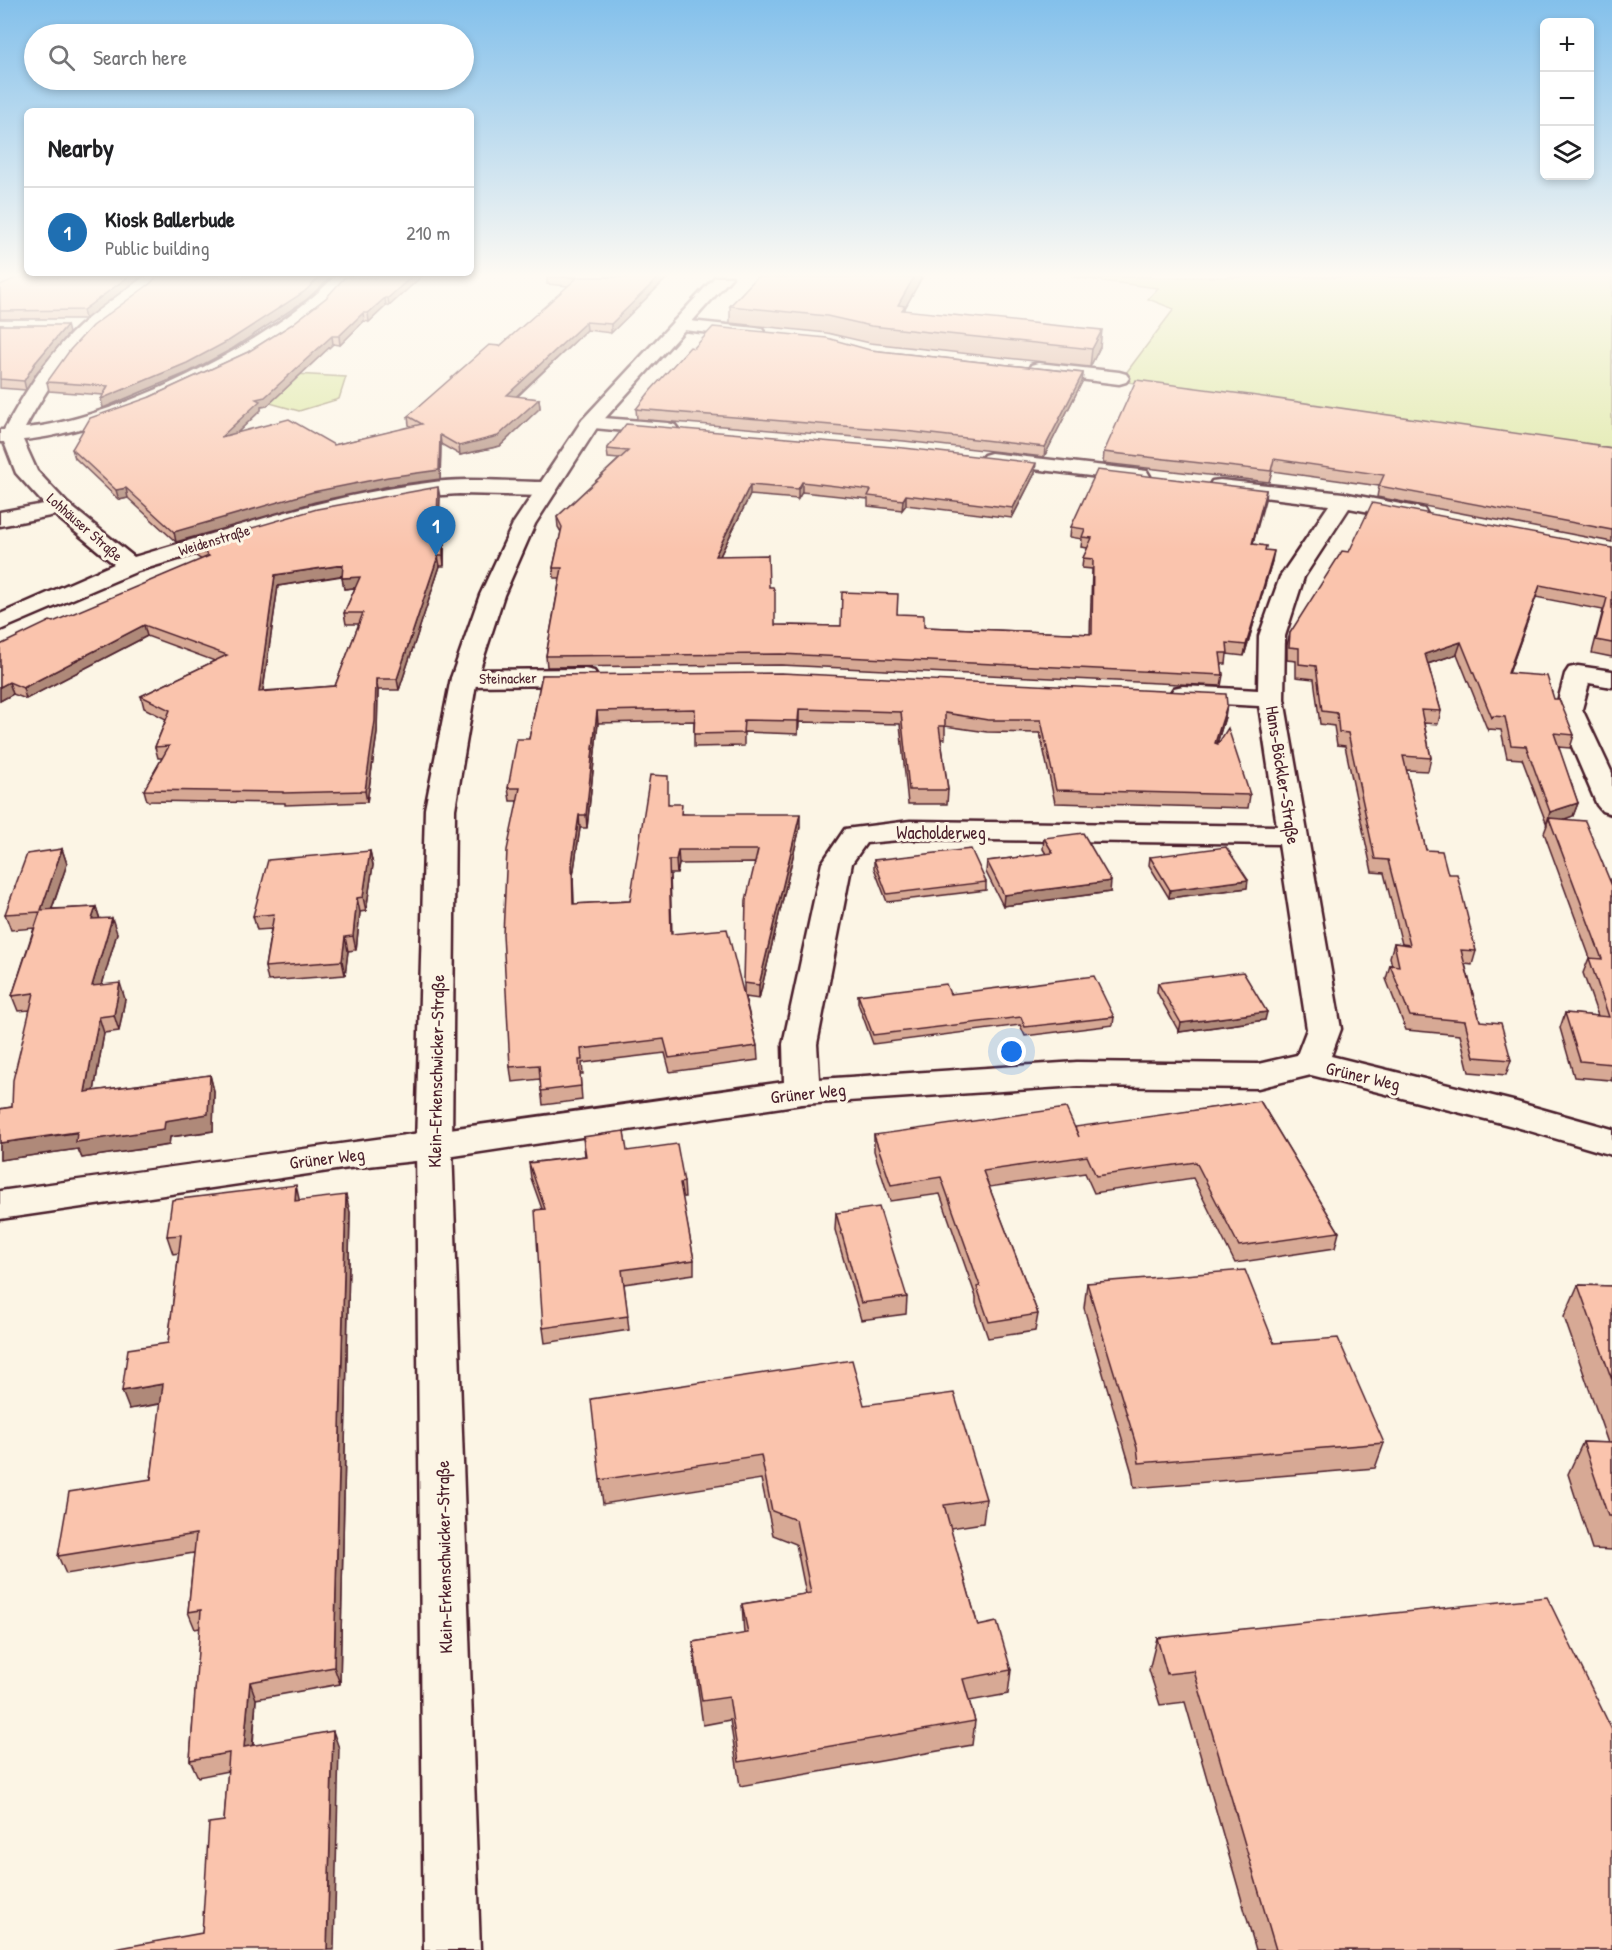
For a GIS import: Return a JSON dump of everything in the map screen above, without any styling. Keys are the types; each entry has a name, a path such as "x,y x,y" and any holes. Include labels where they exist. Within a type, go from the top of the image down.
{"street":[{"path":"6,436 51,368"},
{"path":"6,436 61,429 91,420 141,401 212,368"},
{"name":"Klein-Erkenschwicker-Straße","path":"452,1950 434,1146 440,810 464,678 492,595 524,524 590,423 641,368"},
{"path":"1024,368 1119,378"},
{"path":"590,423 694,431"},
{"name":"Lohhäuser Straße","path":"6,436 27,473 59,508 130,566"},
{"path":"975,458 1165,479"},
{"path":"1201,483 1343,500 1436,518"},
{"name":"Weidenstraße","path":"0,623 130,566 315,511 397,493 459,487 546,489"},
{"name":"Hans-Böckler-Straße","path":"1311,1063 1324,1029 1271,699 1272,636 1292,577 1343,500"},
{"path":"0,519 59,508"},
{"path":"1612,679 1578,674 1569,709 1612,805"},
{"name":"Steinacker","path":"464,678 605,677"},
{"path":"1154,693 1271,699"},
{"name":"Wacholderweg","path":"802,1092 800,1044 837,863 856,835 910,830 1292,835"},
{"name":"Grüner Weg","path":"0,1205 349,1155 434,1146 802,1092 1077,1074 1258,1076 1311,1063 1364,1075 1612,1142"}],"green space":[{"path":"1130,368 1612,368 1612,450 1120,381"},
{"path":"227,370 346,377 339,399 299,411 200,384"}],"building":[{"path":"0,368 32,368 24,381 0,379"},
{"path":"57,368 175,368 101,399 108,386 47,382"},
{"path":"213,368 297,368 265,397 256,399 260,401 221,437 289,419 334,445 422,424 408,416 463,368 536,368 507,395 539,399 498,436 459,446 440,435 439,470 388,477 313,492 174,532 126,488 116,490 72,449 90,418 150,397"},
{"path":"671,368 1037,368 1083,373 1045,447 905,431 636,409"},
{"path":"1136,380 1598,445 1598,447 1612,449 1612,530 1379,486 1384,475 1274,459 1271,471 1104,452"},
{"path":"626,424 904,448 1036,463 1013,508 906,495 903,500 868,496 871,490 802,482 798,489 750,485 715,556 768,555 769,587 773,587 775,592 775,625 841,626 842,592 898,594 897,614 924,615 924,627 1092,634 1093,559 1083,558 1092,538 1082,537 1085,529 1071,527 1097,470 1266,490 1252,544 1266,546 1265,550 1274,551 1246,645 1227,643 1228,653 1220,653 1223,675 781,654 546,656 562,568 553,568 562,527 557,517 628,451 607,449"},
{"path":"438,487 437,523 443,522 443,556 438,556 397,679 376,679 375,721 365,791 283,793 144,790 169,746 155,747 170,710 141,696 227,655 144,625 23,688 9,682 0,687 0,645 50,621 53,622 209,556 194,545 317,509","holes":["343,565 342,578 360,577 344,613 363,613 335,686 259,692 275,575"]},
{"path":"1372,503 1612,548 1612,643 1596,640 1607,598 1540,585 1508,673 1547,676 1554,699 1559,699 1574,735 1554,733 1578,803 1550,812 1526,746 1511,745 1505,717 1493,716 1492,718 1461,642 1425,654 1441,711 1421,710 1431,758 1403,756 1426,850 1442,851 1448,874 1457,874 1476,951 1461,950 1480,1021 1501,1023 1511,1060 1474,1057 1465,1021 1410,1016 1390,965 1399,966 1394,943 1410,945 1388,860 1375,859 1348,733 1339,732 1337,713 1322,711 1316,666 1299,664 1299,648 1289,647 1290,633 1342,551 1349,552"},
{"path":"781,673 1226,694 1227,705 1215,743 1218,744 1228,728 1250,795 1056,790 1041,720 988,720 945,713 945,726 939,726 948,790 909,790 901,712 799,709 798,721 744,720 743,733 694,734 695,709 597,711 586,815 579,815 572,863 573,904 630,901 650,775 668,776 668,804 682,804 681,814 800,814 759,985 744,983 746,900 758,850 678,850 676,860 669,860 671,934 727,929 757,1046 669,1058 664,1039 581,1049 582,1060 579,1060 581,1086 541,1091 539,1065 510,1067 503,934 507,850 520,788 508,788 517,739 529,739 542,675"},
{"path":"1549,818 1585,821 1612,886 1612,1064 1580,1061 1565,1013 1609,1017 1589,958 1602,959"},
{"path":"1083,833 1111,881 1004,895 987,861 1053,853 1044,838"},
{"path":"1226,847 1248,880 1170,890 1150,857"},
{"path":"62,849 41,910 96,907 92,919 112,918 92,986 120,983 114,1015 99,1017 85,1092 210,1075 208,1114 165,1121 164,1129 76,1142 77,1132 0,1143 0,1109 12,1107 13,1080 34,993 12,996 40,912 5,914 27,854"},
{"path":"971,849 986,882 887,894 874,860"},
{"path":"370,851 363,897 357,898 353,936 345,937 342,961 265,967 274,914 253,916 268,860"},
{"path":"1243,972 1267,1012 1181,1023 1158,983"},
{"path":"1094,976 1114,1017 1025,1027 1021,1017 873,1035 858,995 946,984 950,994"},
{"path":"1260,1101 1339,1232 1239,1246 1196,1162 1096,1176 1087,1156 983,1171 1038,1314 989,1322 977,1287 980,1286 941,1177 891,1185 874,1135 1066,1108 1079,1137 1075,1127"},
{"path":"624,1131 627,1151 677,1144 684,1182 680,1183 694,1260 622,1270 628,1316 543,1328 535,1210 545,1209 529,1163 586,1156 583,1137"},
{"path":"296,1185 295,1201 346,1195 334,1667 250,1682 244,1747 333,1731 327,1950 109,1950 202,1933 209,1823 224,1821 229,1753 190,1760 201,1610 188,1612 196,1534 58,1556 69,1492 151,1479 163,1384 122,1391 128,1349 168,1343 181,1235 167,1236 172,1200"},
{"path":"879,1207 907,1297 861,1303 836,1213"},
{"path":"1245,1270 1274,1343 1338,1338 1384,1443 1139,1463 1137,1448 1087,1283"},
{"path":"1578,1285 1612,1286 1612,1380"},
{"path":"852,1360 864,1405 954,1393 986,1499 944,1505 978,1626 997,1622 1011,1670 963,1679 975,1721 739,1762 729,1697 702,1701 693,1642 748,1633 742,1604 811,1593 796,1520 772,1511 761,1455 600,1480 591,1399"},
{"path":"1583,1442 1612,1443 1612,1516 1608,1516"},
{"path":"1547,1597 1612,1730 1612,1950 1276,1950 1194,1671 1167,1674 1157,1638"}],"place":[{"name":"Kiosk Ballerbude","path":"436,556"}]}
